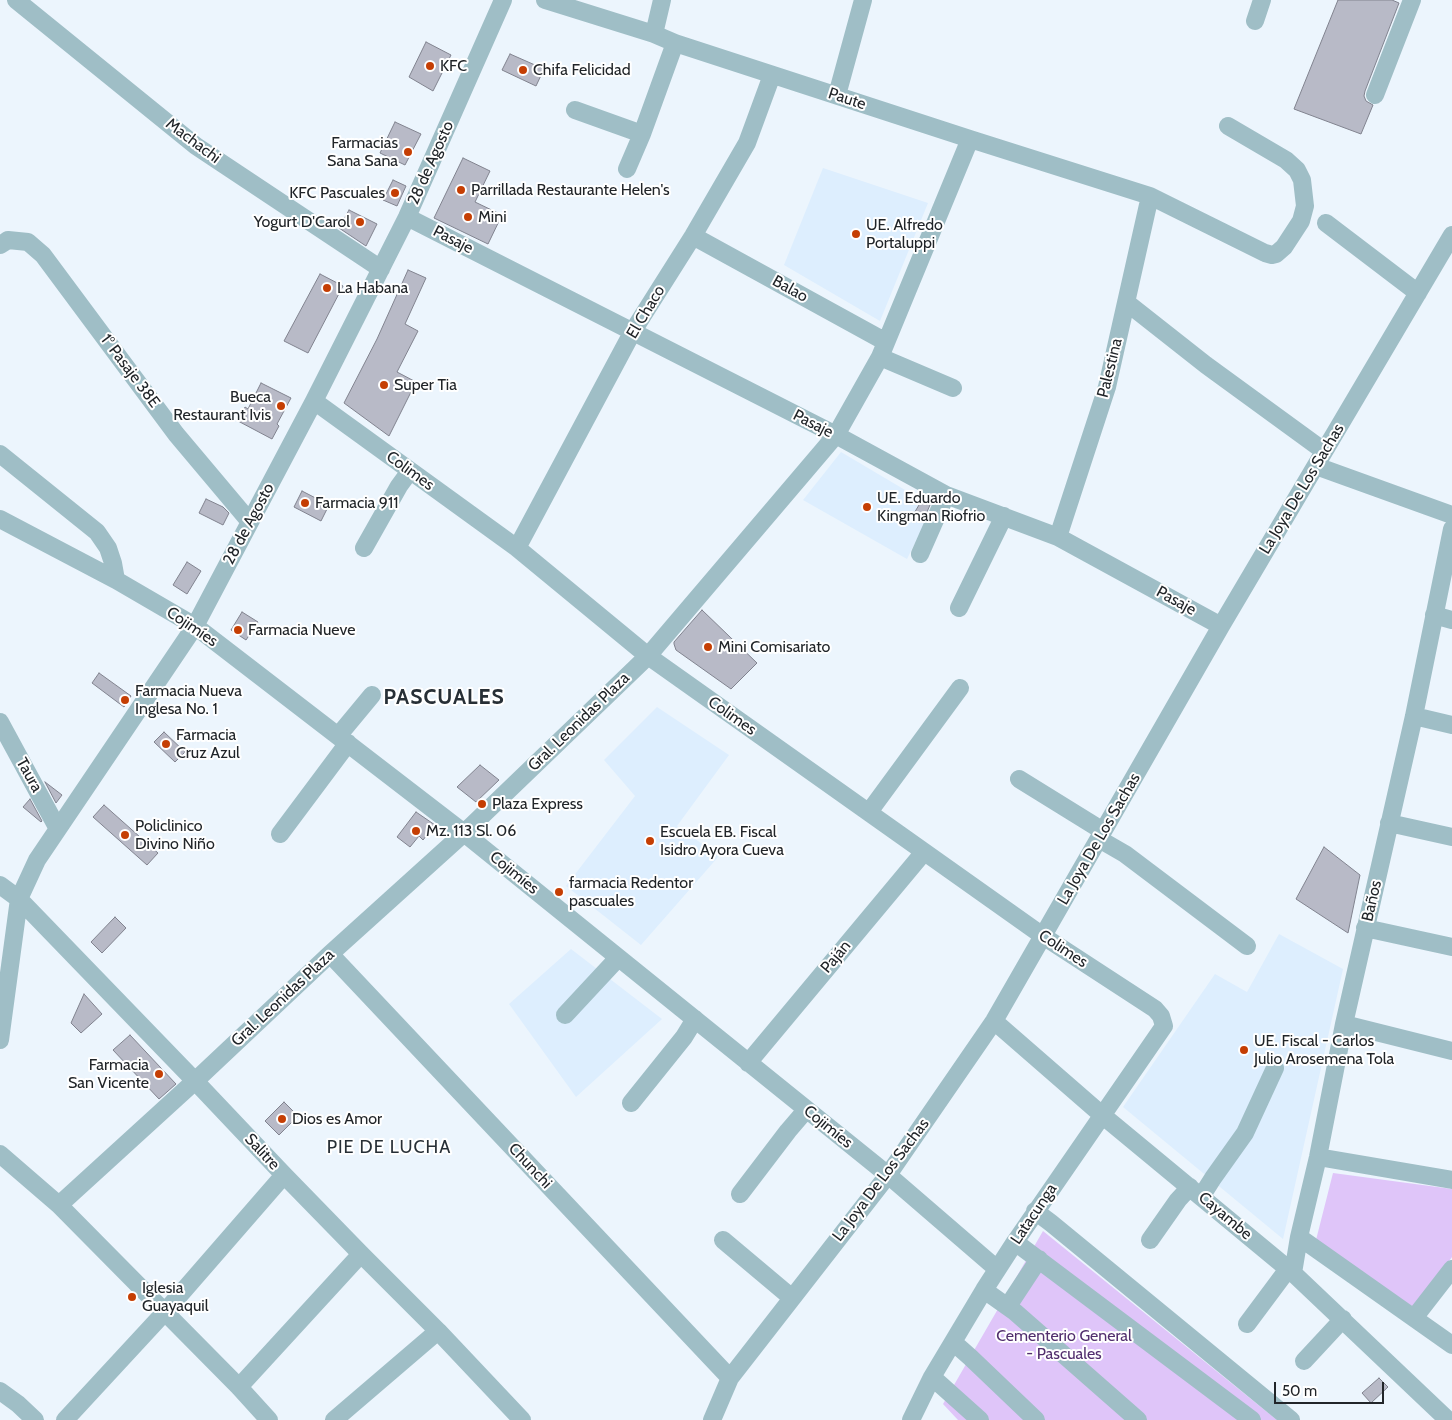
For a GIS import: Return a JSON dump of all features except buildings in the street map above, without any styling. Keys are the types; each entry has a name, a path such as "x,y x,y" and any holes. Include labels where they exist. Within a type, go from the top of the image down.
{"street":[{"name":"Machachi","path":"16,0 196,146 381,269"},
{"name":"28 de Agosto","path":"1,1030 18,899 37,860 194,626 314,401 381,269 407,216 503,0"},
{"name":"Paute","path":"545,0 1150,196 1265,253 1276,254 1284,247 1301,221 1305,206 1302,180 1297,170 1286,160 1228,126"},
{"path":"654,34 662,0"},
{"path":"837,95 864,0"},
{"path":"1255,21 1262,0"},
{"path":"1375,95 1412,0"},
{"path":"627,168 642,134 675,43"},
{"name":"El Chaco","path":"517,548 633,331 693,236 748,143 772,75"},
{"path":"575,110 642,134"},
{"name":"Gral. Leonidas Plaza","path":"59,1205 330,954 464,833 648,656 836,435 883,350 970,139"},
{"name":"Palestina","path":"1058,537 1107,387 1150,196"},
{"name":"Pasaje","path":"407,216 836,435 946,495 1058,537 1221,626"},
{"path":"1326,223 1418,293"},
{"name":"La Joya De Los Sachas","path":"712,1420 730,1378 888,1176 994,1021 1221,626 1452,235"},
{"name":"Balao","path":"693,236 883,350 953,388"},
{"name":"1° Pasaje 38E","path":"0,245 8,240 28,242 43,255 176,434 250,522"},
{"path":"1126,302 1320,459 1452,515"},
{"name":"Colimes","path":"314,401 517,548 648,656 1043,936 1155,1009 1161,1016"},
{"path":"0,454 96,532 108,548 116,580"},
{"path":"364,548 399,486 410,471"},
{"path":"920,554 946,495"},
{"path":"959,608 1004,516"},
{"name":"Cojimíes","path":"0,519 116,580 194,626 464,833 888,1176 997,1269"},
{"name":"Baños","path":"1291,1271 1318,1157 1344,1024 1414,716 1452,529"},
{"path":"1434,616 1452,620"},
{"path":"869,812 960,688"},
{"path":"280,834 372,694"},
{"path":"1414,716 1452,725"},
{"name":"Taura","path":"0,722 58,829"},
{"path":"1019,778 1101,835 1247,946"},
{"path":"1389,823 1452,836"},
{"name":"Paján","path":"748,1062 924,852"},
{"name":"Salitre","path":"0,885 18,899 284,1175 438,1331 522,1420"},
{"path":"1366,928 1452,947"},
{"name":"Chunchi","path":"330,954 730,1378"},
{"path":"566,1015 618,958"},
{"name":"Latacunga","path":"911,1420 952,1342 1014,1242 1164,1026 1161,1016"},
{"path":"630,1103 684,1037 695,1019"},
{"name":"Cayambe","path":"994,1021 1102,1115 1291,1271 1448,1420"},
{"path":"1344,1024 1452,1051"},
{"path":"1150,1240 1178,1200 1196,1192 1213,1178 1245,1133 1275,1068"},
{"path":"740,1194 806,1110"},
{"path":"0,1154 59,1205 239,1387 269,1420"},
{"path":"1318,1157 1452,1180"},
{"path":"65,1420 164,1313 284,1175"},
{"path":"1035,1211 1291,1420"},
{"path":"1299,1237 1452,1345"},
{"path":"722,1240 792,1298"},
{"path":"1014,1242 1252,1420"},
{"path":"239,1387 361,1254"},
{"path":"1008,1306 1039,1259"},
{"path":"1414,1318 1452,1269"},
{"path":"1246,1324 1291,1271"},
{"path":"984,1290 1008,1306 1138,1420"},
{"path":"1304,1361 1343,1319"},
{"path":"334,1420 438,1331"},
{"path":"952,1342 1036,1420"},
{"path":"932,1377 980,1420"},
{"path":"0,1391 35,1420"}],"shaded area":[{"name":"UE. Alfredo Portaluppi","path":"823,168 928,203 880,321 784,265"},
{"name":"UE. Eduardo Kingman Riofrio","path":"841,452 922,500 913,515 925,523 907,559 803,500"},
{"name":"Escuela EB. Fiscal Isidro Ayora Cueva","path":"657,707 729,755 677,826 719,856 641,945 566,886 635,796 604,760"},
{"name":"UE. Fiscal - Carlos Julio Arosemena Tola","path":"1279,934 1343,969 1283,1239 1123,1107 1215,974 1247,992"},
{"path":"571,949 662,1019 576,1097 509,1004"}],"green space":[{"path":"1333,1173 1452,1189 1452,1257 1412,1312 1316,1240"},
{"name":"Cementerio General - Pascuales","path":"1043,1231 1277,1420 958,1420 943,1404"}],"place":[{"name":"KFC","path":"430,66"},
{"name":"Chifa Felicidad","path":"523,70"},
{"name":"Farmacias Sana Sana","path":"408,152"},
{"name":"Parrillada Restaurante Helen's","path":"461,190"},
{"name":"KFC Pascuales","path":"395,193"},
{"name":"Mini","path":"468,217"},
{"name":"Yogurt D'Carol","path":"360,222"},
{"name":"UE. Alfredo Portaluppi","path":"856,234"},
{"name":"La Habana","path":"327,288"},
{"name":"Super Tia","path":"384,385"},
{"name":"Bueca Restaurant Ivis","path":"281,406"},
{"name":"Farmacia 911","path":"305,503"},
{"name":"UE. Eduardo Kingman Riofrio","path":"867,507"},
{"name":"Farmacia Nueve","path":"238,630"},
{"name":"Mini Comisariato","path":"708,647"},
{"name":"Farmacia Nueva Inglesa No. 1","path":"125,700"},
{"name":"Farmacia Cruz Azul","path":"166,744"},
{"name":"Plaza Express","path":"482,804"},
{"name":"Mz. 113 Sl. 06","path":"416,831"},
{"name":"Policlinico Divino Niño","path":"125,835"},
{"name":"Escuela EB. Fiscal Isidro Ayora Cueva","path":"650,841"},
{"name":"farmacia Redentor pascuales","path":"559,892"},
{"name":"UE. Fiscal - Carlos Julio Arosemena Tola","path":"1244,1050"},
{"name":"Farmacia San Vicente","path":"159,1074"},
{"name":"Dios es Amor","path":"282,1119"},
{"name":"Iglesia Guayaquil","path":"132,1297"}],"district":[{"name":"PASCUALES","path":"444,698"},
{"name":"PIE DE LUCHA","path":"389,1148"}]}
